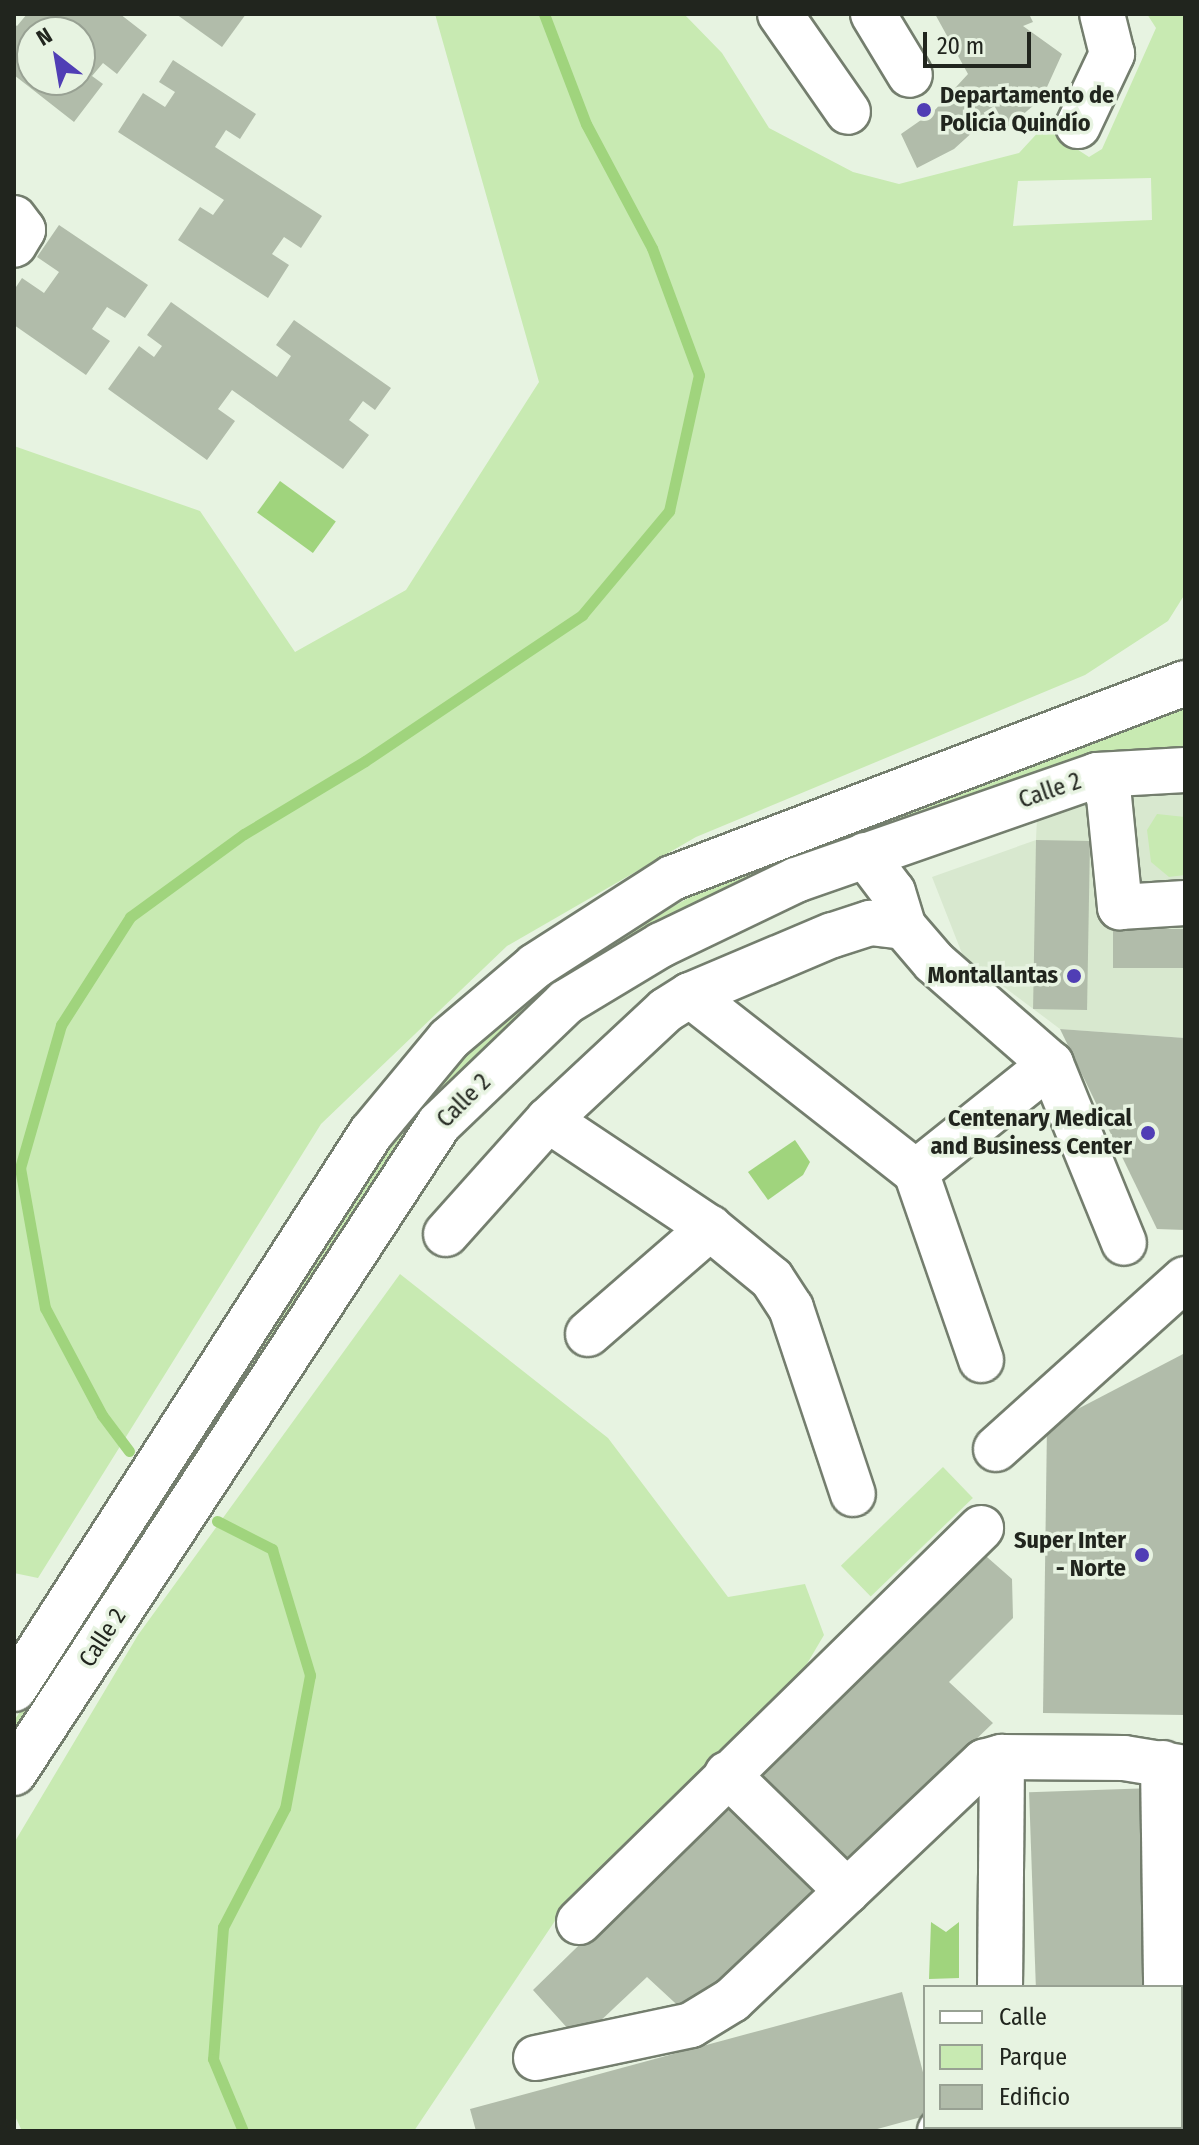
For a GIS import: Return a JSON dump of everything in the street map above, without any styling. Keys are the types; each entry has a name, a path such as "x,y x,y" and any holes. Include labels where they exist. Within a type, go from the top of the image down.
{"main road":[{"path":"780,14 848,112"},
{"path":"873,14 910,75"},
{"path":"1078,126 1112,54 1102,14"},
{"path":"14,218 23,230 14,245"},
{"name":"Calle 2","path":"14,1689 371,1133 449,1039 535,966 606,916 672,878 1185,683"},
{"name":"Calle 2","path":"14,1773 439,1124 566,1002 661,945 796,880 1097,775 1185,770"},
{"path":"1097,775 1109,797 1120,907 1185,903"},
{"path":"865,855 893,892 904,927 934,962 1051,1064 1124,1243"},
{"path":"446,1234 548,1120 690,995 832,935 870,923 904,927"},
{"path":"690,995 916,1172 981,1360"},
{"path":"916,1172 1051,1064"},
{"path":"548,1120 710,1228 772,1279 791,1308 853,1494"},
{"path":"588,1334 710,1228"},
{"path":"996,1449 1185,1279"},
{"path":"579,1922 981,1528"},
{"path":"1000,1985 1002,1757"},
{"path":"536,2058 691,2025 732,2000 966,1775 1002,1757 1124,1758 1174,1766 1166,1985"},
{"path":"727,1774 847,1891"}],"shaded area":[{"path":"280,481 336,522 313,553 257,513"},
{"path":"1138,791 1185,792 1185,1038 1060,1029 963,956 932,877 1036,840 1037,817"},
{"path":"795,1140 810,1162 803,1175 768,1200 748,1172"},
{"path":"931,1922 946,1932 959,1922 959,1978 929,1979"}],"green space":[{"path":"435,14 684,14 722,53 769,128 853,172 899,184 1019,153 1043,127 1089,157 1102,149 1156,28 1147,14 1185,14 1185,594 1168,621 1085,675 696,837 507,946 321,1124 38,1578 14,1573 14,446 200,511 295,652 406,590 539,382","holes":["1151,178 1152,220 1013,226 1018,181"]},
{"path":"1185,704 1185,750 779,871 422,1113 14,1737 14,1721 386,1144 459,1059 566,967 699,892"},
{"path":"1157,814 1185,817 1185,875 1169,877 1151,862 1147,830"},
{"path":"400,1274 608,1438 728,1597 805,1584 824,1635 801,1674 571,1897 414,2131 22,2131 14,2114 14,1843 138,1635"},
{"path":"943,1467 973,1498 871,1597 841,1566"}],"building":[{"path":"120,14 147,35 117,74 103,63 96,71 96,16 25,16"},
{"path":"176,14 246,14 222,47"},
{"path":"935,14 1029,14 1033,22 1023,26 1062,54 1042,98 1004,131 986,120 954,149 917,168 901,134 934,111 968,74"},
{"path":"14,24 16,25 16,77 14,75"},
{"path":"173,60 256,114 240,139 226,130 215,147 322,216 301,248 284,237 272,254 289,265 268,298 178,240 200,207 213,215 224,200 118,132 143,93 165,107 175,92 159,82"},
{"path":"96,79 103,84 96,93"},
{"path":"41,96 94,96 74,122"},
{"path":"59,225 148,285 125,318 107,307 92,329 110,341 86,375 14,325 14,290 22,278 44,293 59,272 37,257"},
{"path":"171,302 277,377 291,356 276,345 294,320 391,388 375,410 363,401 349,420 369,435 343,469 232,390 218,409 235,421 207,460 108,389 139,346 154,357 162,346 147,335"},
{"path":"1036,840 1090,841 1087,1010 1033,1009"},
{"path":"1113,929 1185,929 1185,968 1113,968"},
{"name":"Centenary Medical and Business Center","path":"1060,1029 1185,1038 1185,1230 1157,1229"},
{"path":"1185,1353 1185,1715 1043,1713 1047,1425"},
{"path":"979,1550 1012,1579 1013,1618 949,1682 993,1723 845,1865 749,1772"},
{"path":"1154,1788 1161,1985 1036,1985 1029,1792"},
{"path":"731,1797 825,1886 687,2014 647,1977 579,2041 533,1990"},
{"path":"902,1992 923,2072 923,2117 870,2131 476,2131 470,2109"}],"waterway":[{"path":"129,1451 102,1415 45,1308 20,1168 61,1025 130,917 244,834 365,761 582,615 669,511 699,375 652,248 586,124 544,14"},
{"path":"217,1521 272,1549 310,1675 285,1808 223,1927 213,2059 243,2131"}],"place":[{"name":"Departamento de Policía Quindío","path":"924,110"},
{"name":"Montallantas","path":"1074,976"},
{"name":"Centenary Medical and Business Center","path":"1148,1133"},
{"name":"Super Inter - Norte","path":"1142,1555"}]}
